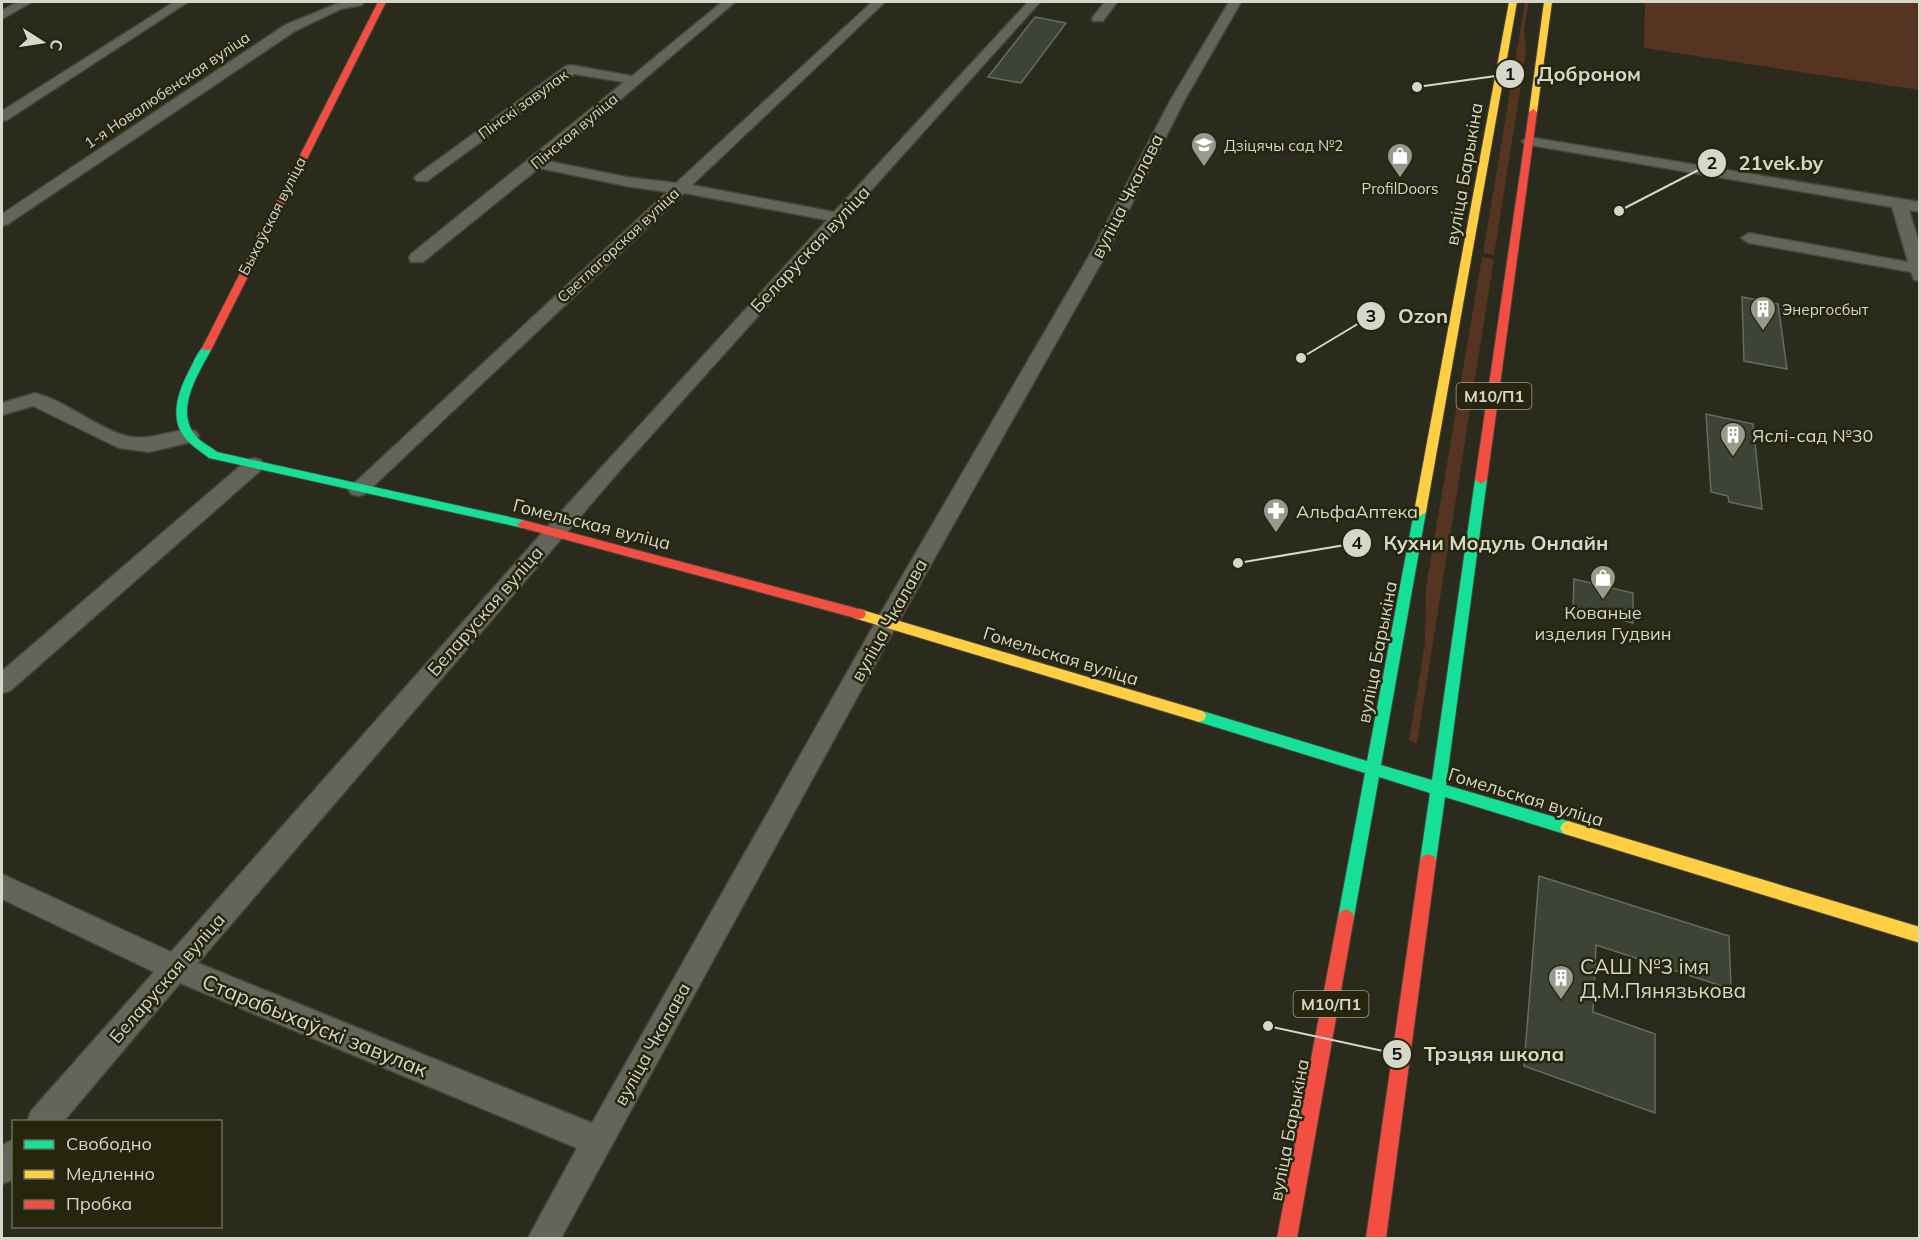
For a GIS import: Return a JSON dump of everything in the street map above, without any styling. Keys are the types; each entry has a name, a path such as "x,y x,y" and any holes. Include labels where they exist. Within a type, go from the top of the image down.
{"main road":[{"name":"Быхаўская вуліца","path":"189,435 181,415 186,388 382,2"},
{"name":"вуліца Барыкіна","path":"1287,1239 1513,2"},
{"name":"М10/П1","path":"1376,1239 1548,2"},
{"name":"Гомельская вуліца","path":"189,435 213,454 254,465 555,531 887,622 1920,935"}],"street":[{"path":"2,15 26,2"},
{"path":"2,117 182,2"},
{"name":"1-я Новалюбенская вуліца","path":"2,221 290,28 337,6 358,2"},
{"name":"Пінская вуліца","path":"417,258 536,163 729,2"},
{"name":"Светлагорская вуліца","path":"358,489 652,211 681,188 879,2"},
{"name":"Беларуская вуліца","path":"44,1120 555,531 710,357 1034,2"},
{"path":"1098,18 1111,2"},
{"name":"вуліца Чкалава","path":"544,1239 887,622 1101,249 1194,68 1235,2"},
{"name":"Пінскі завулак","path":"422,178 571,69 634,80"},
{"path":"1529,141 1920,207"},
{"path":"536,163 635,183 681,188 839,218"},
{"path":"1749,238 1919,271 1899,203"},
{"path":"2,409 35,399 119,441 149,445 189,435"},
{"path":"2,684 254,465"},
{"name":"Старабыхаўскі завулак","path":"2,886 176,968 598,1141"},
{"path":"2,1168 12,1156"}],"shaded area":[{"path":"1525,2 1529,2 1524,28 1526,53 1494,255 1483,253"},
{"path":"1645,2 1919,2 1919,90 1644,48"},
{"path":"1482,257 1494,259 1417,743 1415,743 1409,740 1425,643 1426,587"}],"building":[{"path":"1035,17 1066,23 1021,83 988,77"},
{"name":"Энергосбыт","path":"1742,297 1778,304 1787,369 1744,361"},
{"name":"Яслі-сад №30","path":"1706,414 1753,424 1762,509 1729,502 1728,496 1711,492"},
{"name":"Кованые изделия Гудвин","path":"1574,579 1633,593 1633,623 1573,608"},
{"name":"САШ №3 імя Д.М.Пянязькова","path":"1539,876 1729,936 1731,989 1596,945 1593,1012 1655,1034 1655,1113 1524,1066"}],"traffic: fast":[{"path":"207,348 186,390 182,413 183,424 188,434 213,455 523,524"},
{"path":"1428,861 1481,480"},
{"path":"1346,917 1420,512"},
{"path":"1199,716 1568,828"}],"traffic: slow":[{"path":"1420,512 1513,2"},
{"path":"1533,112 1548,2"},
{"path":"859,614 1199,716"},
{"path":"1568,828 1920,935"}],"traffic: jam":[{"path":"207,348 382,2"},
{"path":"1481,480 1533,112"},
{"path":"523,524 859,614"},
{"path":"1376,1238 1428,861"},
{"path":"1287,1238 1346,917"}],"place":[{"name":"Доброном","path":"1417,87"},
{"name":"Дзіцячы сад №2","path":"1204,168"},
{"name":"ProfilDoors","path":"1400,179"},
{"name":"21vek.by","path":"1619,211"},
{"name":"Энергосбыт","path":"1763,332"},
{"name":"Ozon","path":"1301,358"},
{"name":"Яслі-сад №30","path":"1733,458"},
{"name":"АльфаАптека","path":"1276,534"},
{"name":"Кухни Модуль Онлайн","path":"1238,563"},
{"name":"Кованые изделия Гудвин","path":"1603,601"},
{"name":"САШ №3 імя Д.М.Пянязькова","path":"1561,1001"},
{"name":"Трэцяя школа","path":"1268,1026"}]}
